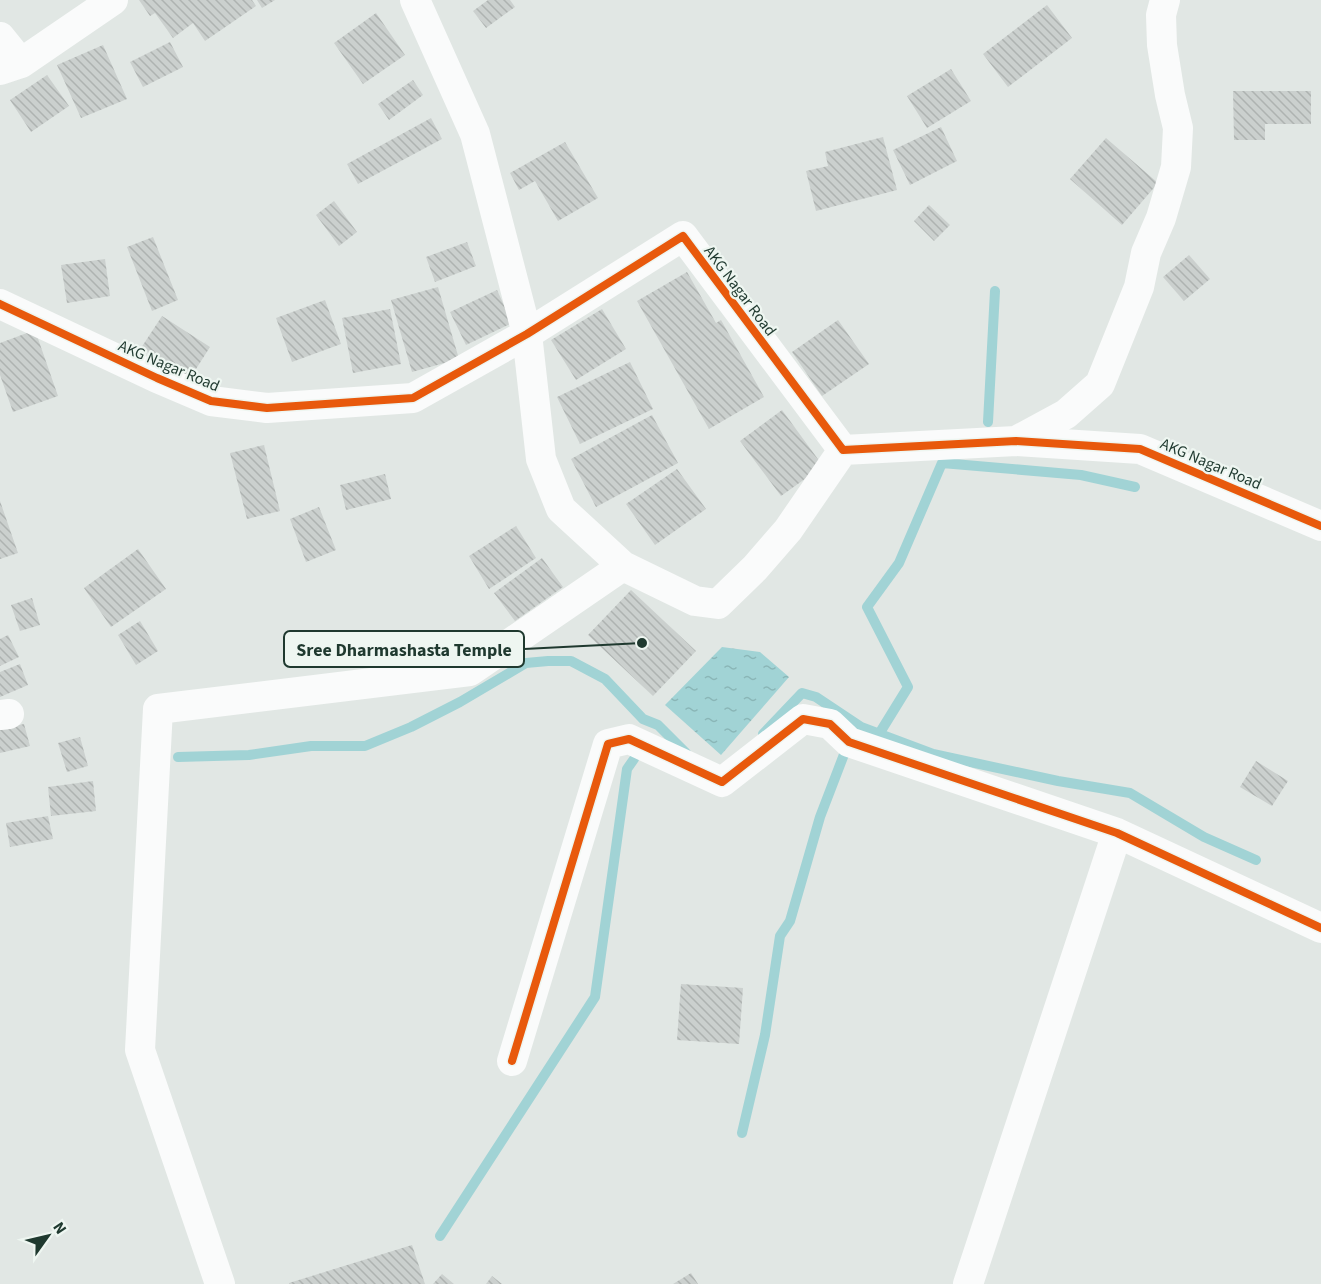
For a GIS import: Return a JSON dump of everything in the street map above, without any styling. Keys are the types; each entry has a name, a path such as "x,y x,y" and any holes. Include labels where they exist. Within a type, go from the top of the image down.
{"street":[{"path":"0,37 11,66 113,0"},
{"path":"415,0 475,134 527,334 541,459 561,509 623,566 695,601 718,604 756,568 788,530 843,450"},
{"path":"1016,441 1066,414 1100,384 1139,287 1146,254 1161,218 1176,167 1178,128 1162,45 1161,15 1165,0"},
{"name":"AKG Nagar Road","path":"0,304 211,401 267,408 413,398 527,334 683,236 843,450 1016,441 1140,449 1321,526"},
{"path":"220,1284 140,1050 158,709 470,671 623,566"},
{"path":"512,1061 608,744 629,739 722,782 803,719 830,724 849,742 1117,833 1321,928"},
{"path":"968,1284 1117,833"}],"water":[{"path":"722,647 760,652 789,677 721,755 665,705"}],"building":[{"path":"139,0 252,0 256,6 205,41 193,23 173,38 155,13 150,16"},
{"path":"257,0 275,0 262,8"},
{"path":"488,0 510,0 515,7 486,28 473,11"},
{"path":"1047,5 1072,38 1008,87 983,54"},
{"path":"376,13 405,55 363,84 334,43"},
{"path":"170,42 183,67 143,87 130,62"},
{"path":"103,45 127,99 81,118 57,65"},
{"path":"951,69 971,101 927,128 907,96"},
{"path":"47,75 69,106 31,132 10,100"},
{"path":"413,80 423,95 389,120 378,104"},
{"path":"1233,91 1311,91 1311,124 1265,124 1265,140 1234,140"},
{"path":"431,118 442,139 358,184 347,164"},
{"path":"941,127 957,161 910,185 893,150"},
{"path":"883,137 897,190 816,211 806,171 828,166 825,152"},
{"path":"1106,138 1158,183 1122,225 1070,179"},
{"path":"565,142 598,198 558,221 535,181 519,190 510,173"},
{"path":"334,201 357,232 339,246 316,215"},
{"path":"929,205 950,225 934,241 914,221"},
{"path":"153,237 178,300 152,311 127,247"},
{"path":"467,242 476,266 435,282 426,257"},
{"path":"1189,255 1210,279 1184,301 1163,277"},
{"path":"105,259 110,296 67,303 61,265"},
{"path":"687,272 716,323 721,320 764,397 709,429 637,301"},
{"path":"438,287 459,359 412,372 391,300"},
{"path":"497,290 512,323 466,345 450,312"},
{"path":"325,300 341,344 292,362 276,318"},
{"path":"390,309 401,364 353,373 342,318"},
{"path":"602,309 626,349 576,380 551,340"},
{"path":"162,316 210,347 189,380 141,348"},
{"path":"838,320 869,364 822,396 792,352"},
{"path":"35,330 58,396 13,412 0,375 0,343"},
{"path":"630,362 653,409 580,444 557,397"},
{"path":"782,410 823,466 781,496 740,441"},
{"path":"652,415 678,463 596,507 571,459"},
{"path":"264,445 280,511 247,519 230,453"},
{"path":"677,469 706,509 655,545 626,504"},
{"path":"385,474 391,499 346,510 340,485"},
{"path":"0,501 18,553 0,559"},
{"path":"319,507 336,550 306,562 290,519"},
{"path":"516,526 536,558 489,589 469,556"},
{"path":"138,549 166,589 111,627 84,588"},
{"path":"542,558 563,587 515,621 494,593"},
{"path":"631,590 696,651 653,696 588,635"},
{"path":"32,598 40,625 20,631 11,605"},
{"path":"140,621 158,651 136,665 118,635"},
{"path":"8,635 19,657 0,666 0,639"},
{"path":"20,664 28,685 0,697 0,672"},
{"path":"24,724 30,746 0,753 0,729"},
{"path":"80,737 88,766 67,772 58,743"},
{"path":"1256,761 1288,781 1272,806 1240,787"},
{"path":"93,781 96,811 51,816 48,787"},
{"path":"48,816 53,839 10,847 6,823"},
{"path":"681,984 743,988 739,1044 677,1040"},
{"path":"412,1245 425,1284 289,1284 289,1283"},
{"path":"691,1273 698,1284 673,1284"},
{"path":"442,1274 454,1284 433,1284"},
{"path":"492,1276 502,1284 486,1284"}],"waterway":[{"path":"988,422 995,291"},
{"path":"879,734 908,687 867,607 899,563 942,463 1081,475 1135,487"},
{"path":"178,757 249,755 311,746 365,746 411,727 460,702 526,663 548,661 571,661 605,679 643,719 658,725 686,753"},
{"path":"763,734 802,693 816,697 861,727 933,754 1058,781 1130,793 1204,837 1256,860"},
{"path":"742,1133 765,1035 780,936 790,921 820,817 848,744"},
{"path":"440,1236 595,997 627,769 634,759"}],"cycle path":[{"path":"0,304 211,401 267,408 413,398 527,334 683,236 843,450 1016,441 1140,449 1321,526"},
{"path":"512,1061 608,744 629,739 722,782 803,719 830,724 849,742 1117,833 1321,928"}],"place":[{"name":"Sree Dharmashasta Temple","path":"642,643"}]}
